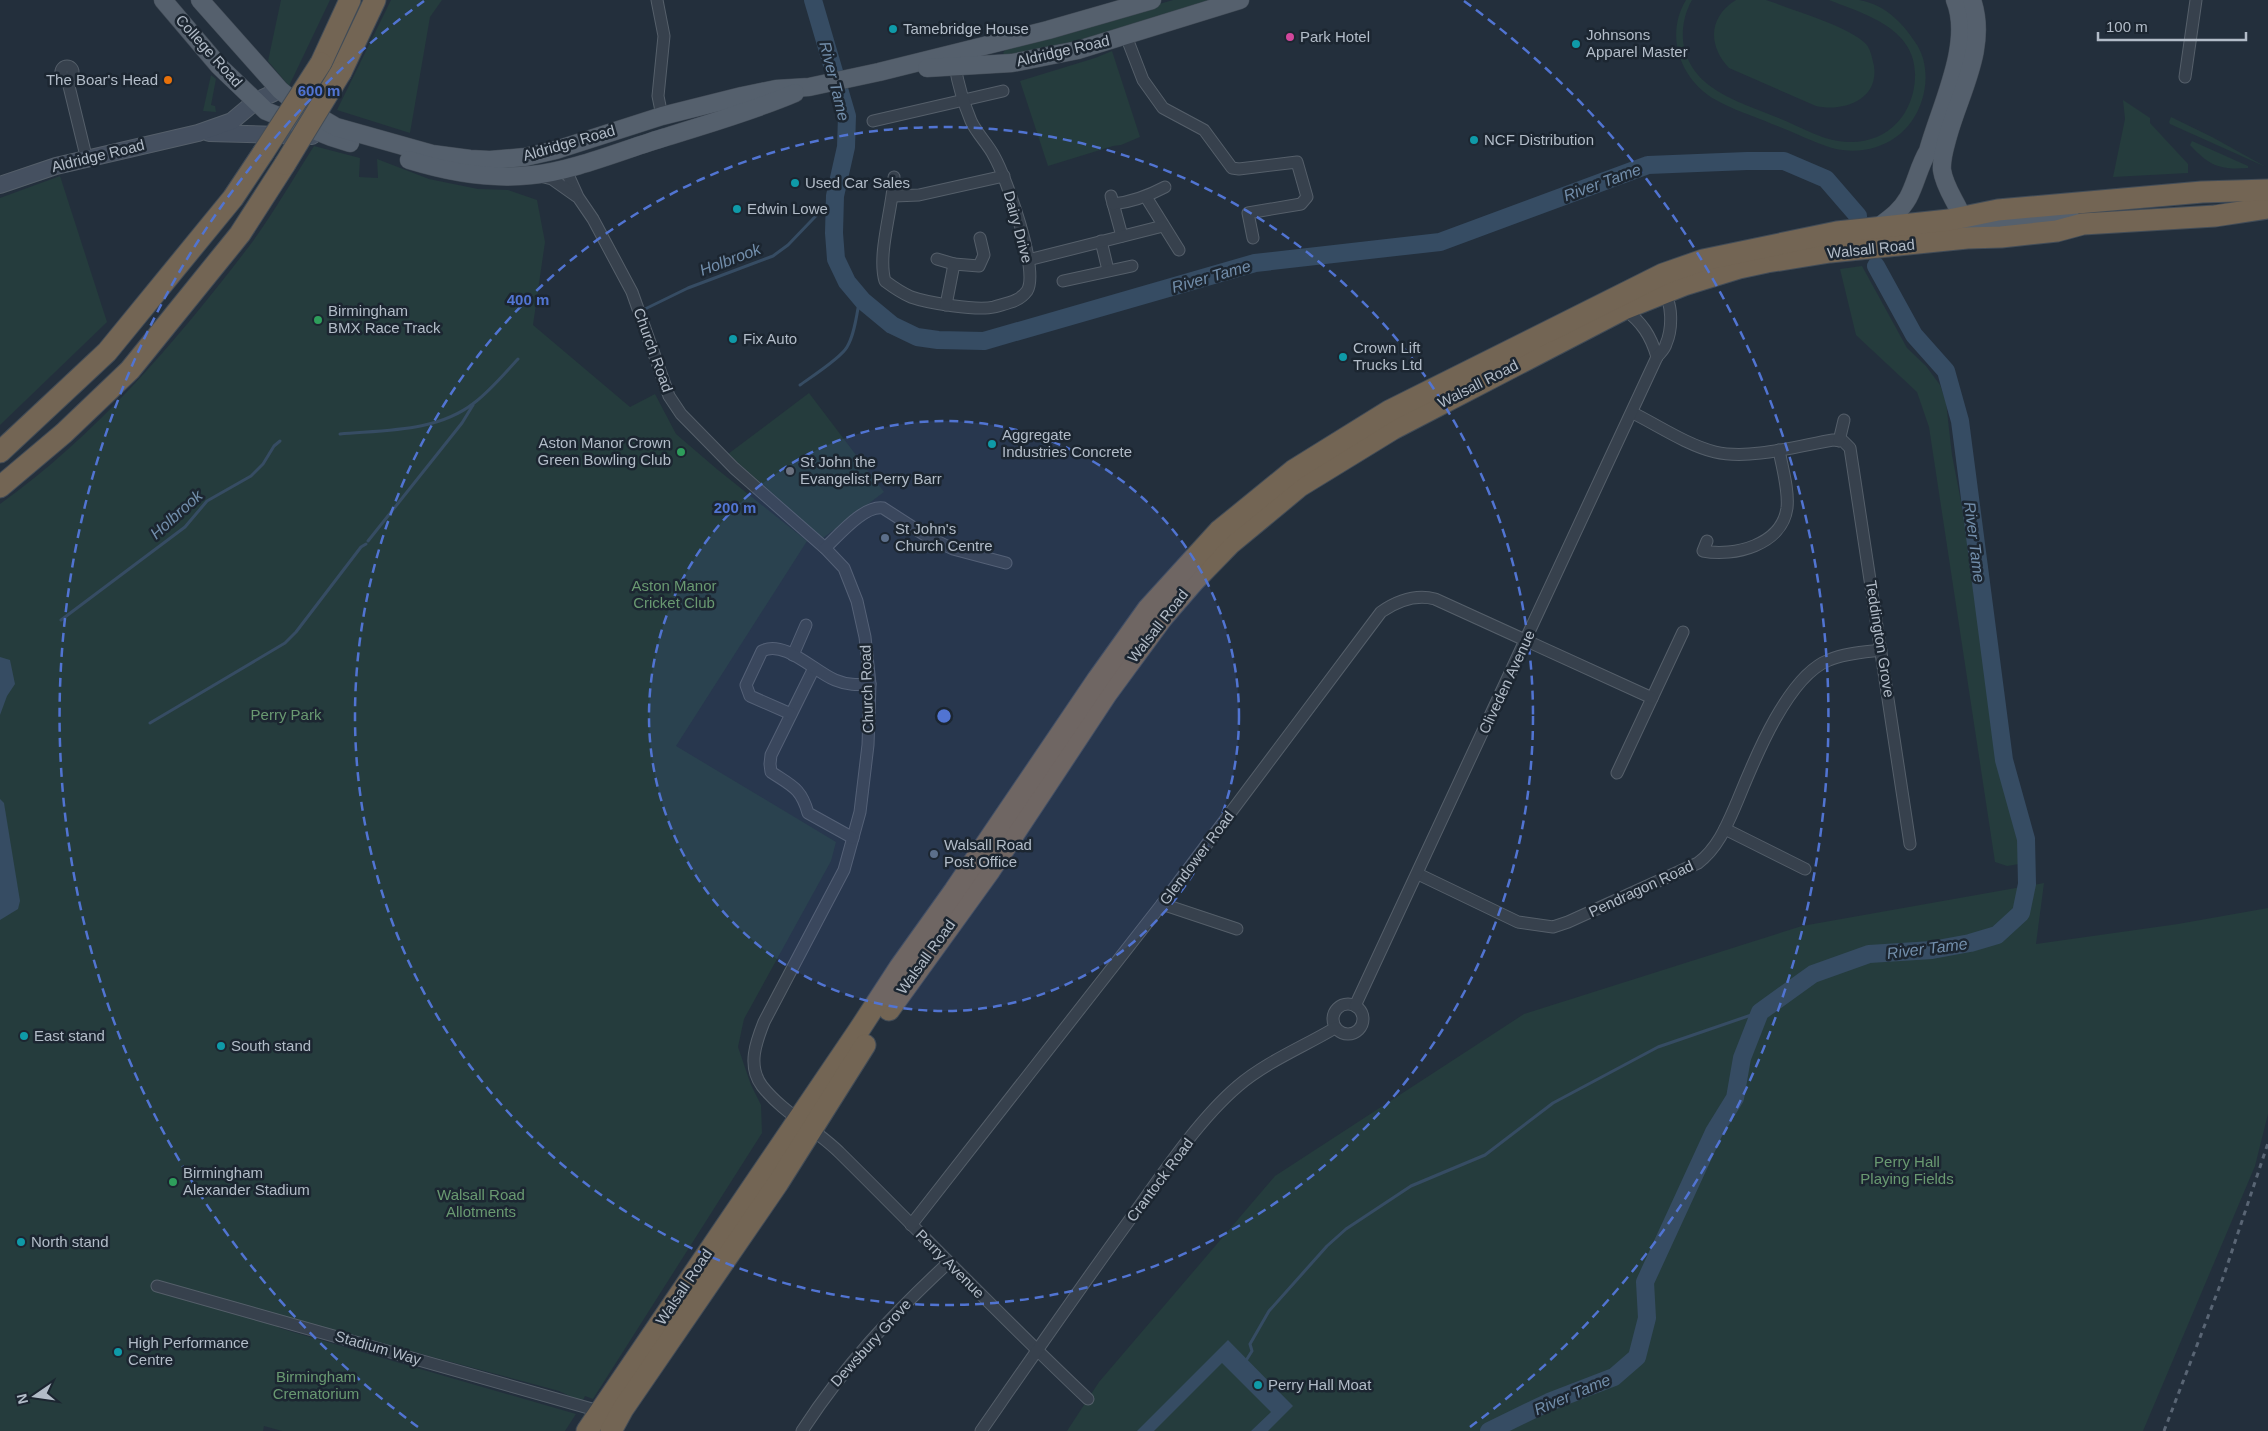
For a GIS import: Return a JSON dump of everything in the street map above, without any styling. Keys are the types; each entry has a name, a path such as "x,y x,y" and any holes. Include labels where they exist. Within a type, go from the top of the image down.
{"highway":[{"path":"0,452 107,352 233,198 321,63 350,0"},
{"path":"0,487 64,432 130,370 240,234 341,72 375,0"},
{"name":"Walsall Road","path":"611,1431 623,1410 778,1183 804,1124 1098,679 1148,609 1201,550 1220,531 1294,470 1389,411 1663,274 1703,260 1837,232 1877,228 1960,213 2202,192 2268,190"},
{"name":"Walsall Road","path":"587,1431 599,1411 804,1124 990,870 1107,693 1162,618 1230,544 1300,486 1393,428 1624,309 1664,292 1767,262 1830,252 1967,238 2001,238 2057,232 2083,224 2215,216 2268,208"},
{"path":"599,1411 610,1413 623,1410"}],"main road":[{"name":"College Road","path":"163,0 219,66 261,106"},
{"path":"191,0 205,22 196,30 191,31"},
{"name":"College Road","path":"200,0 280,90"},
{"name":"Aldridge Road","path":"280,90 297,104 336,127 389,143 432,154 470,160 525,157 556,150 662,116 776,89 809,87 879,72 1152,0"},
{"name":"Aldridge Road","path":"879,72 996,65 1069,52 1240,0"},
{"path":"1877,228 1902,206 1909,196 1921,162 1928,151 1958,56 1962,34 1961,15 1956,0"},
{"path":"1967,238 1960,213 1942,170 1943,158 1957,105 1973,63 1977,46 1976,13 1972,0"},
{"path":"990,44 996,65"},
{"name":"Aldridge Road","path":"261,106 331,138 439,169 482,175 535,175 749,112 809,87"},
{"path":"662,116 667,137"},
{"path":"1928,151 1934,183 1939,193 1947,205 1960,213"},
{"path":"525,157 558,162 564,168"},
{"name":"Walsall Road","path":"1960,213 1977,225 2074,220 2083,224"}],"street":[{"path":"657,0 664,36 658,96 662,116"},
{"path":"2185,77 2196,0"},
{"path":"1126,36 1143,80 1163,108 1204,130 1232,168 1239,169 1297,162 1307,197 1301,204 1248,213 1253,238"},
{"name":"Dairy Drive","path":"894,177 894,196 881,269 885,281 912,297 946,305 989,308 1018,300 1028,289 1030,274 1017,214 1004,176 993,154 972,122 955,66"},
{"path":"67,78 87,160"},
{"name":"Aldridge Road","path":"0,185 56,166 198,133 232,121 261,106 280,90"},
{"path":"873,120 1003,91"},
{"name":"Aldridge Road","path":"222,133 255,124 261,106"},
{"name":"Aldridge Road","path":"198,133 331,138"},
{"name":"Church Road","path":"564,168 578,197 593,219 632,292 669,396 681,414 734,468 825,548 844,568 857,602 865,637 870,684 868,745 860,812 854,838 844,870 764,1022 754,1046 755,1072 762,1086 804,1124"},
{"name":"Church Road","path":"535,175 552,179 578,197"},
{"path":"894,196 919,195 1004,176"},
{"path":"1122,236 1112,200 1129,203 1165,187"},
{"path":"1146,197 1179,250"},
{"path":"1028,260 1163,226"},
{"path":"937,259 954,264 979,266 984,254 980,238"},
{"path":"1101,241 1108,270"},
{"path":"946,305 954,264"},
{"path":"1063,282 1108,270 1132,266"},
{"name":"Walsall Road","path":"1562,323 1654,287 1664,292"},
{"name":"Cliveden Avenue","path":"1355,1006 1633,413 1657,357 1666,345 1670,329 1670,308 1664,292"},
{"path":"1624,309 1638,319 1647,331 1657,357"},
{"path":"1647,331 1670,329"},
{"path":"1633,413 1684,440 1715,452 1735,455 1779,450 1833,440 1839,441 1844,420"},
{"name":"Teddington Grove","path":"1839,441 1850,448 1853,462 1910,844"},
{"path":"1707,542 1703,552 1714,554 1731,552 1762,543 1776,531 1784,519 1787,507 1779,450"},
{"path":"825,548 860,516 876,507 884,508 928,537 953,549 1006,563"},
{"path":"1776,531 1787,538"},
{"name":"Glendower Road","path":"911,1225 1162,904 1381,612 1400,601 1425,596 1462,610 1652,698"},
{"path":"792,655 806,625"},
{"path":"1617,773 1683,632"},
{"path":"791,714 750,696 746,685 762,651 776,648 792,655 834,680 849,685 870,684"},
{"name":"Pendragon Road","path":"1418,874 1518,922 1553,927 1698,863 1710,854 1725,829 1760,745 1809,671 1828,660 1848,654 1881,650"},
{"path":"814,668 771,755 771,772 798,790 803,797 808,813 854,838"},
{"path":"1725,829 1805,869"},
{"path":"1162,904 1237,929"},
{"path":"1347,1004 1355,1006 1362,1013 1363,1020 1356,1032 1343,1034 1335,1028 1332,1017 1334,1011 1340,1006 1347,1004"},
{"name":"Crantock Road","path":"981,1431 1038,1352 1078,1290 1162,1174 1213,1112 1238,1086 1284,1056 1335,1028"},
{"name":"Perry Avenue","path":"804,1124 838,1151 948,1263 1088,1399"},
{"name":"Dewsbury Grove","path":"802,1431 826,1395 862,1349 898,1310 948,1263"},
{"name":"Stadium Way","path":"158,1286 599,1411"}],"green space":[{"path":"281,0 330,0 289,86 268,61"},
{"path":"391,0 442,0 430,17 410,133 337,110"},
{"path":"1173,0 1228,0 1077,47 1006,57 1003,53 1006,49"},
{"path":"1686,0 1692,0 1684,19 1683,40 1687,56 1694,70 1704,81 1746,105 1813,133 1842,142 1865,141 1888,131 1904,113 1914,90 1913,60 1907,46 1898,35 1886,25 1829,0 1859,0 1876,5 1898,21 1915,42 1922,55 1926,78 1924,93 1916,114 1899,135 1888,142 1861,150 1847,150 1824,146 1723,104 1704,92 1693,81 1685,70 1680,56 1676,28"},
{"path":"1736,0 1766,0 1823,20 1858,38 1868,46 1872,57 1874,78 1871,87 1865,95 1848,105 1837,107 1816,106 1729,68 1717,50 1714,32 1720,15"},
{"path":"1112,51 1140,137 1121,145 1048,166 1020,81"},
{"path":"211,75 216,79 211,105 215,106 216,112 203,111"},
{"path":"2123,100 2150,118 2150,123 2188,164 2188,173 2113,177 2125,119"},
{"path":"2171,117 2212,137 2266,167 2170,124"},
{"path":"2192,141 2248,166 2248,168 2222,167 2209,162 2190,145"},
{"name":"Perry Park","path":"314,146 360,158 359,177 378,178 377,159 429,179 478,189 508,190 537,200 545,242 533,325 630,407 655,394 676,434 807,541 676,746 836,842 831,861 744,1019 738,1047 751,1085 761,1105 762,1133 593,1399 585,1396 582,1402 559,1391 280,1316 279,1328 576,1414 565,1431 282,1431 264,1426 263,1431 0,1431 0,504 70,448 103,417 165,350 250,245"},
{"path":"60,176 107,322 0,425 0,198"},
{"path":"1862,266 1907,348 1926,366 1940,385 1946,402 1952,455 1976,579 1992,725 2007,801 2018,836 2019,864 2007,866 1995,862 1929,427 1917,392 1856,335 1840,269"},
{"path":"809,393 884,492 823,538 728,454"},
{"name":"Perry Hall Playing Fields","path":"2044,883 2036,944 2178,924 2268,908 2268,1114 2255,1166 2143,1431 1067,1431 1099,1382 1275,1176 1524,1014 1802,926"}],"water":[{"path":"0,657 10,660 15,684 7,696 0,715"},
{"path":"0,799 4,803 20,901 18,909 0,920"},
{"name":"Perry Hall Moat","path":"1228,1340 1293,1406 1268,1431 1251,1431 1271,1412 1222,1363 1154,1431 1137,1431"}],"waterway":[{"name":"River Tame","path":"813,0 847,116 846,147 835,196 834,233 836,259 847,282 863,301 892,325 917,337 938,340 984,341 1255,263 1440,242 1648,165 1784,161 1826,179 1858,216"},
{"name":"Holbrook","path":"645,309 688,288 773,256 788,245 835,196"},
{"name":"River Tame","path":"1489,1431 1549,1402 1614,1377 1637,1357 1647,1318 1645,1282 1714,1132 1735,1098 1742,1058 1760,1012 1813,974 1869,954 1932,950 1970,943 1997,935 2021,913 2027,884 2026,839 2004,760 1960,421 1946,371 1914,335 1876,266"},
{"path":"800,385 832,362 847,347 854,329 860,297"},
{"name":"Holbrook","path":"340,434 410,428 444,420 474,403 518,359"},
{"path":"368,541 462,423 473,405"},
{"name":"Holbrook","path":"61,620 185,527 207,501 251,476 263,464 274,446 280,441"},
{"path":"150,723 285,643 296,632 361,547 366,544"},
{"path":"1247,1359 1252,1351 1250,1344 1269,1311 1327,1246 1346,1229 1411,1186 1485,1155 1553,1103 1658,1047 1760,1012"}],"railway":[{"path":"2164,1431 2224,1275 2268,1143"}],"place":[{"name":"Tamebridge House","path":"893,29"},
{"name":"Park Hotel","path":"1290,37"},
{"name":"Johnsons Apparel Master","path":"1576,44"},
{"name":"The Boar's Head","path":"168,80"},
{"name":"NCF Distribution","path":"1474,140"},
{"name":"Used Car Sales","path":"795,183"},
{"name":"Edwin Lowe","path":"737,209"},
{"name":"Birmingham BMX Race Track","path":"318,320"},
{"name":"Fix Auto","path":"733,339"},
{"name":"Crown Lift Trucks Ltd","path":"1343,357"},
{"name":"Aggregate Industries Concrete","path":"992,444"},
{"name":"Aston Manor Crown Green Bowling Club","path":"681,452"},
{"name":"St John the Evangelist Perry Barr","path":"790,471"},
{"name":"St John's Church Centre","path":"885,538"},
{"name":"Walsall Road Post Office","path":"934,854"},
{"name":"East stand","path":"24,1036"},
{"name":"South stand","path":"221,1046"},
{"name":"Birmingham Alexander Stadium","path":"173,1182"},
{"name":"North stand","path":"21,1242"},
{"name":"High Performance Centre","path":"118,1352"},
{"name":"Perry Hall Moat","path":"1258,1385"}],"park label":[{"name":"Aston Manor Cricket Club","path":"674,594"},
{"name":"Walsall Road Allotments","path":"481,1204"},
{"name":"Birmingham Crematorium","path":"316,1386"}]}
